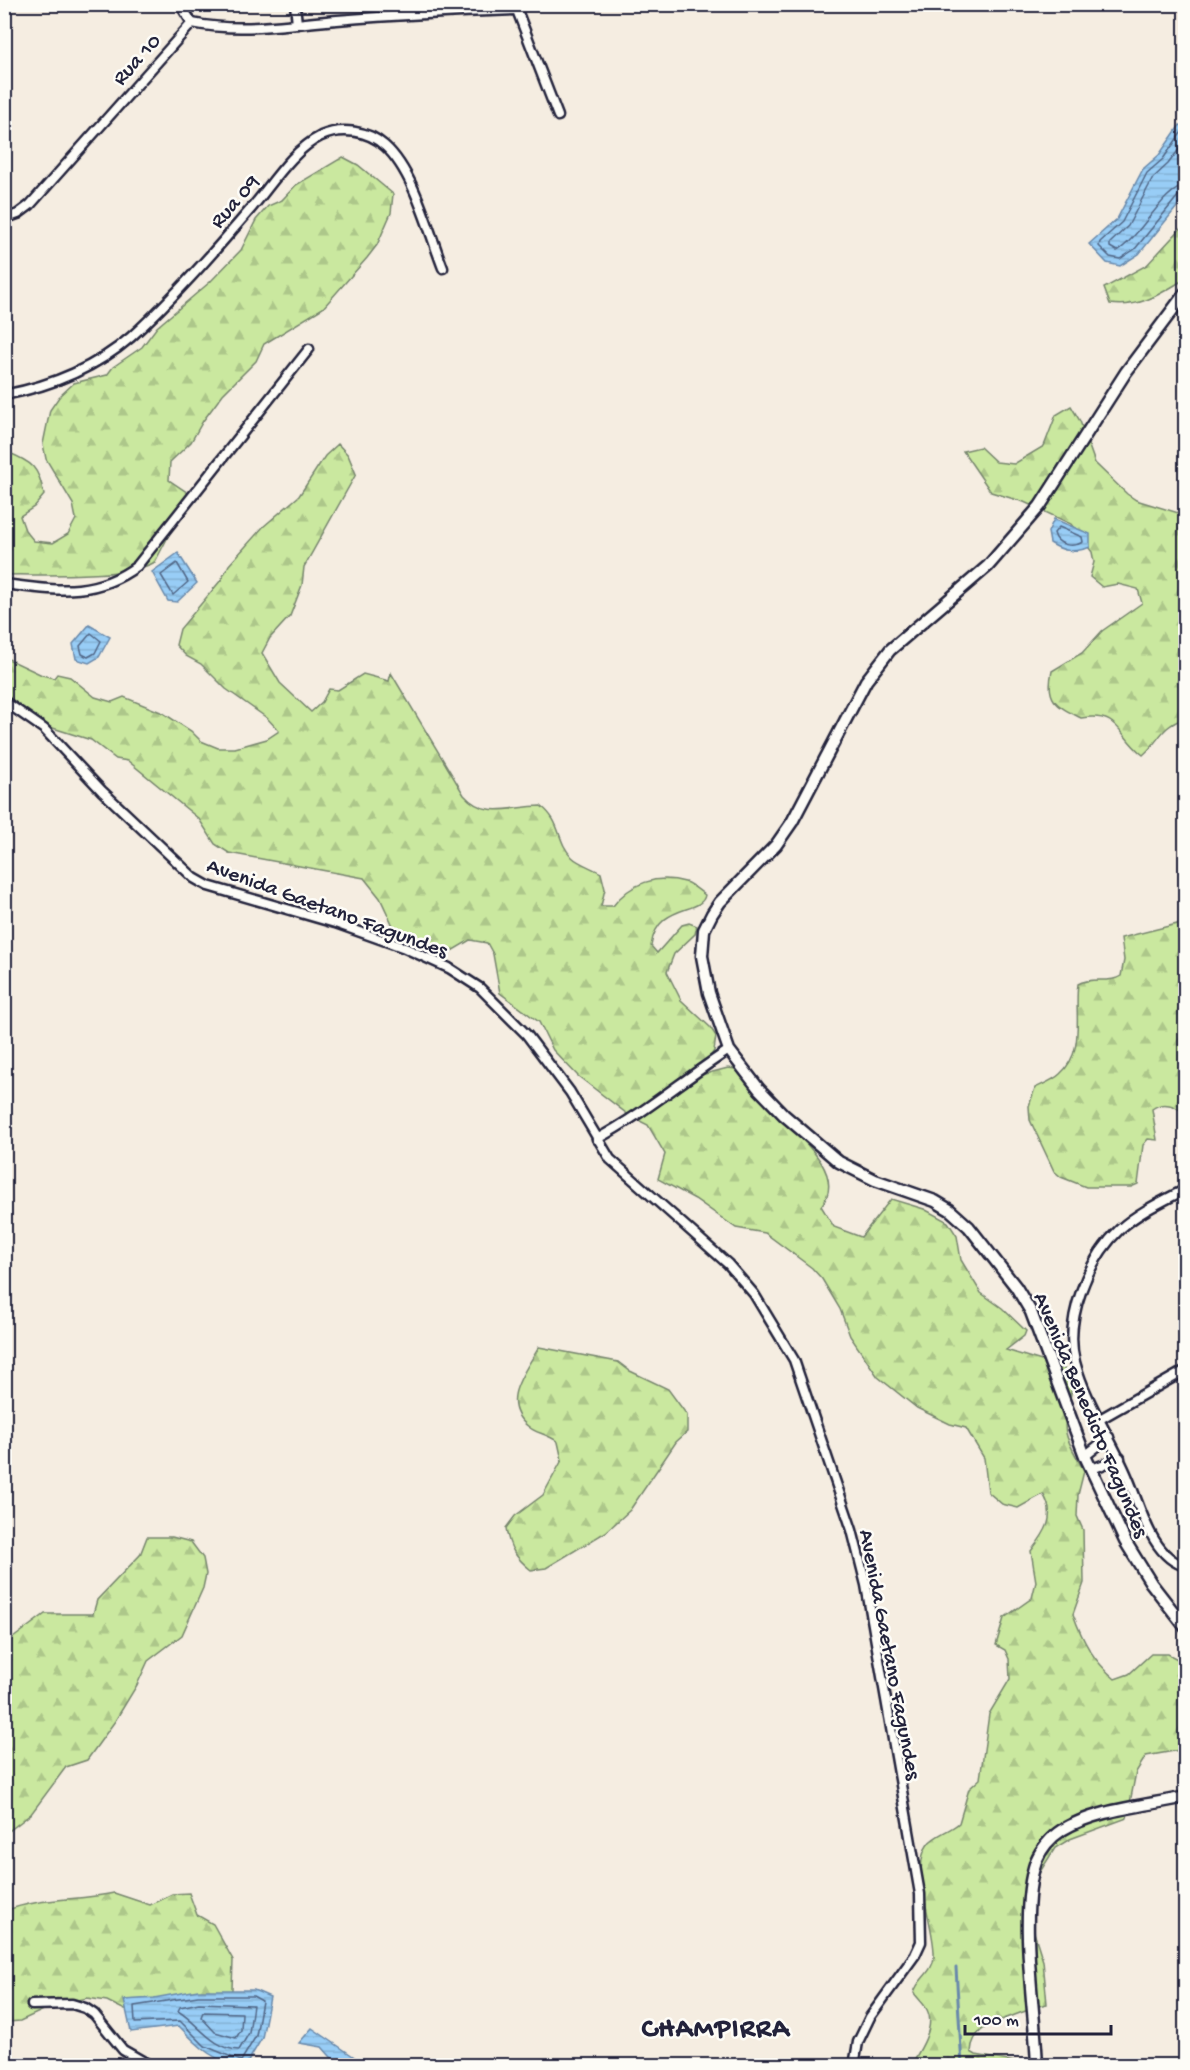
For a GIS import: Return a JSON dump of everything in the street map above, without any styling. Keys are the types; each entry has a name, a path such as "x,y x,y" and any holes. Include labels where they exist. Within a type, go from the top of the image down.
{"street":[{"path":"180,4 192,22 221,29 515,7 558,116"},
{"path":"295,4 297,24"},
{"name":"Rua 10","path":"4,219 18,214 30,205 192,22"},
{"name":"Rua 09","path":"4,395 68,378 123,343 192,274 305,147 338,130 352,130 368,136 384,145 399,163 443,268"},
{"name":"Avenida Benedicto Fagundes","path":"1185,292 1126,372 1040,506 988,566 890,650 876,666 837,734 792,822 776,845 720,902 712,914 704,930 702,956 709,993 729,1050 748,1076 784,1115 839,1162 875,1180 934,1201 950,1210 969,1227 1016,1287 1031,1312 1085,1456 1125,1540 1151,1583 1185,1628"},
{"path":"4,584 57,590 88,589 114,581 137,566 150,553 309,349"},
{"name":"Avenida Gaetano Fagundes","path":"4,701 44,729 102,791 195,878 208,886 335,923 405,948 449,968 480,988 527,1035 570,1092 610,1159 728,1264 765,1312 794,1360 852,1530 866,1585 922,1914 921,1942 915,1955 870,2017 858,2042 855,2066"},
{"path":"597,1139 647,1110 729,1050"},
{"path":"1185,1189 1142,1212 1118,1230 1087,1276 1074,1310 1072,1338 1075,1362 1088,1398 1120,1458 1157,1543 1176,1563 1185,1566"},
{"path":"1100,1419 1185,1370"},
{"path":"1085,1456 1109,1437"},
{"path":"1092,1469 1120,1458"},
{"path":"1037,2066 1028,1912 1030,1883 1037,1859 1045,1845 1062,1830 1094,1816 1185,1797"},
{"path":"32,2005 72,2004 85,2008 94,2014 123,2050 151,2066"}],"green space":[{"path":"343,157 358,165 393,194 391,213 377,245 323,308 264,344 256,361 223,394 191,442 170,462 169,480 188,493 188,498 155,562 124,571 104,573 5,575 4,454 7,452 23,459 33,467 40,478 44,495 34,507 20,516 25,530 34,541 53,543 68,534 76,519 73,504 46,459 43,444 50,410 59,397 74,383 107,375 113,367 142,347 157,327 210,282 241,250 256,220 268,206 282,200 296,185"},
{"path":"1185,224 1185,279 1141,302 1110,304 1104,288 1147,265"},
{"path":"1071,406 1080,421 1095,463 1127,494 1136,500 1185,515 1185,718 1165,730 1143,755 1111,722 1104,718 1081,718 1059,706 1050,689 1052,671 1082,653 1102,631 1142,603 1138,589 1118,584 1102,587 1090,577 1094,562 1092,552 1071,524 1024,502 991,492 963,451 980,447 996,462 1014,464 1044,446 1056,415"},
{"path":"338,444 348,455 356,474 304,567 302,585 290,616 270,638 262,653 280,683 311,712 322,702 329,689 338,690 363,674 389,681 391,673 464,795 472,803 490,809 541,806 552,818 563,845 572,857 601,873 605,889 601,906 613,906 627,891 654,880 685,882 705,895 696,905 662,922 655,932 651,946 657,953 682,925 689,923 697,926 695,934 674,954 667,972 681,1000 710,1027 716,1036 714,1051 697,1076 728,1068 752,1071 757,1090 764,1102 800,1136 822,1164 828,1178 828,1192 821,1206 834,1227 861,1237 891,1199 924,1209 948,1222 957,1236 961,1260 981,1293 1002,1308 1026,1331 1024,1336 1006,1350 1061,1367 1074,1376 1070,1399 1073,1406 1065,1422 1065,1430 1084,1471 1078,1495 1077,1516 1083,1530 1084,1583 1073,1614 1090,1650 1115,1679 1129,1674 1151,1654 1168,1654 1185,1663 1185,1749 1146,1756 1136,1772 1127,1818 1070,1839 1055,1848 1038,1875 1034,1891 1033,1929 1043,1961 1047,2004 989,2025 976,2036 971,2052 976,2055 1020,2063 1007,2066 911,2065 925,2040 930,2018 924,2004 914,1993 931,1967 934,1957 934,1945 922,1884 923,1855 931,1841 959,1823 969,1789 980,1779 989,1714 1010,1679 1009,1659 1005,1650 996,1645 1004,1618 1032,1598 1036,1582 1031,1551 1045,1530 1049,1517 1047,1502 1043,1494 1018,1508 1002,1504 988,1492 984,1458 966,1428 950,1424 917,1408 878,1377 850,1336 840,1309 822,1279 812,1268 765,1233 736,1228 695,1199 658,1179 665,1154 648,1125 630,1116 578,1076 553,1050 539,1022 500,993 493,954 487,943 470,940 450,952 411,943 395,930 380,898 364,878 229,853 215,844 199,819 128,761 116,759 91,740 37,723 5,705 4,657 42,675 54,678 57,674 70,677 95,697 112,702 124,697 163,713 191,731 201,741 218,748 235,748 267,739 279,731 267,718 226,689 201,664 186,656 176,645 180,629 221,580 229,565 263,527 299,496 325,456"},
{"path":"1185,922 1185,1113 1165,1104 1152,1109 1157,1140 1148,1139 1143,1145 1138,1184 1131,1187 1086,1187 1061,1177 1054,1171 1030,1120 1029,1106 1035,1088 1060,1074 1068,1065 1073,1054 1077,1032 1078,984 1089,980 1111,980 1121,976 1124,960 1121,938"},
{"path":"539,1347 618,1362 630,1371 668,1389 687,1415 687,1432 676,1442 630,1510 606,1532 546,1568 531,1570 514,1552 506,1528 515,1516 543,1495 562,1460 558,1442 529,1427 520,1418 515,1408 517,1387"},
{"path":"147,1537 172,1537 191,1542 203,1558 206,1574 203,1588 182,1635 148,1661 137,1685 115,1721 87,1760 66,1767 31,1814 5,1834 5,1644 45,1614 93,1614 97,1600 140,1555"},
{"path":"114,1893 150,1905 172,1894 189,1893 197,1915 213,1924 233,1960 232,1989 228,2001 143,2019 107,2001 87,1998 50,2007 20,2021 8,2022 5,2025 5,1911 31,1903"}],"water":[{"path":"1180,125 1185,127 1185,197 1139,254 1120,266 1107,263 1089,244 1117,219 1143,169 1159,155"},
{"path":"1054,519 1090,534 1090,547 1070,551 1050,543 1048,532"},
{"path":"178,553 197,583 177,602 168,601 152,572"},
{"path":"89,625 110,637 99,657 89,663 76,659 73,644"},
{"path":"198,1990 254,1990 270,1997 262,2038 246,2065 226,2062 208,2053 179,2026 131,2032 124,2000 154,1998"},
{"path":"312,2028 366,2065 338,2065 322,2047 299,2043"}],"waterway":[{"path":"956,1968 962,2066"}],"district":[{"name":"CHAMPIRRA","path":"716,2026"}]}
